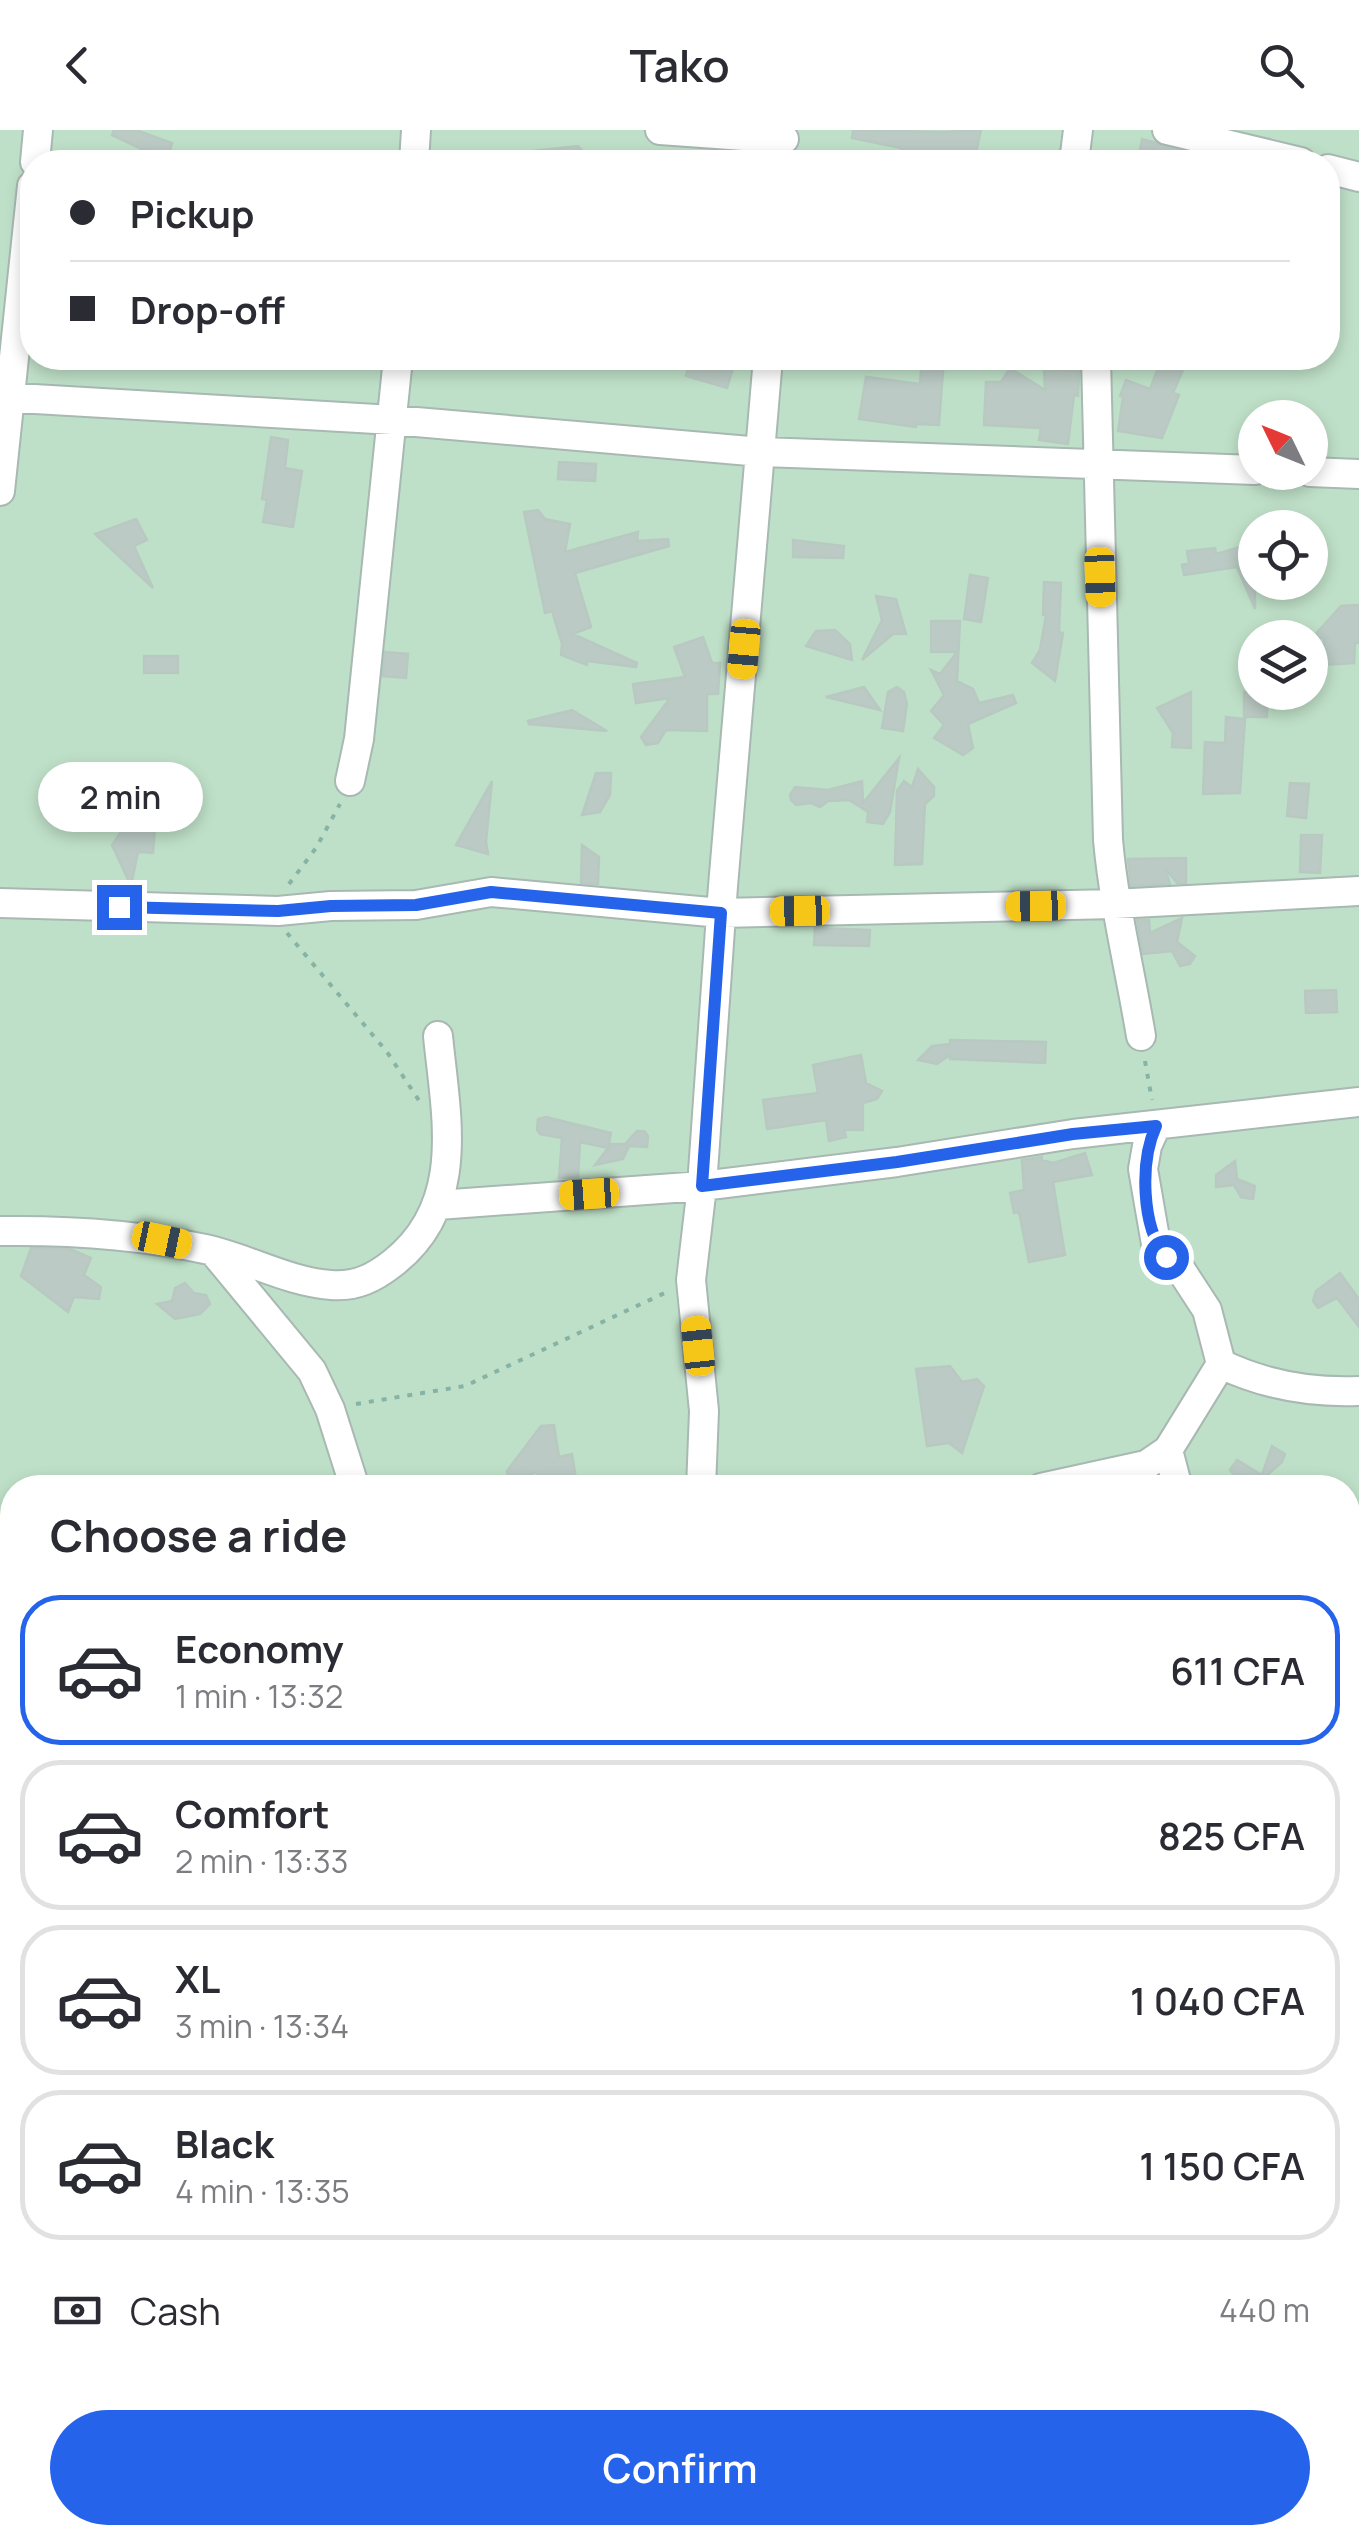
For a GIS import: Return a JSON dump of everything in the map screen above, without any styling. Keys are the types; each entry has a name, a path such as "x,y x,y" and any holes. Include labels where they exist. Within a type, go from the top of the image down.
{"street":[{"path":"660,130 783,144"},
{"path":"1167,130 1251,150"},
{"path":"0,492 6,397 20,283"},
{"path":"350,781 360,739 397,370"},
{"path":"702,1475 704,1411 691,1280 702,1186 767,370"},
{"path":"1096,370 1108,840 1114,904 1141,1036"},
{"path":"6,397 393,420 761,452 1238,469"},
{"path":"1328,473 1359,474"},
{"path":"0,903 278,911 416,905 491,892 721,913 1114,904 1359,891"},
{"path":"0,1231 117,1232 212,1250 331,1285 371,1281 413,1248 438,1205 449,1146 438,1036"},
{"path":"438,1205 702,1186 897,1162 1073,1134 1359,1102"},
{"path":"1100,1475 1146,1465 1168,1450 1221,1364 1207,1310 1179,1267 1156,1244 1143,1169 1156,1126"},
{"path":"212,1250 312,1371 330,1409 351,1475"},
{"path":"1221,1364 1302,1391 1359,1391"},
{"path":"1168,1450 1175,1475"}],"path":[{"path":"350,781 334,818 285,890 278,911 284,930 386,1052 449,1146"},
{"path":"1141,1036 1156,1126"},
{"path":"330,1409 465,1386 691,1280"}],"green space":[{"path":"0,130 1359,130 1359,1475 0,1475"}],"building":[{"path":"114,130 136,130 172,143 170,150 144,150 112,135"},
{"path":"853,130 981,130 977,150 901,150 852,138"},
{"path":"1142,139 1182,150 1140,150"},
{"path":"578,146 582,150 541,150"},
{"path":"688,370 732,370 727,388 686,376"},
{"path":"921,370 943,370 939,425 916,427 859,419 866,377 920,384"},
{"path":"1009,370 1013,370 1045,390 1044,370 1079,371 1068,444 1039,440 1041,428 984,425 986,382 1001,382"},
{"path":"1157,370 1183,370 1173,393 1179,395 1162,438 1118,431 1123,397 1120,396 1126,380 1150,389"},
{"path":"271,437 288,440 285,468 302,471 293,527 263,522 267,500 262,499"},
{"path":"559,462 596,464 595,481 558,479"},
{"path":"538,510 545,519 570,524 565,552 638,532 637,541 668,539 669,546 575,573 591,627 573,634 637,663 636,667 587,661 587,665 561,655 562,644 552,611 545,613 524,512"},
{"path":"136,519 147,540 134,546 153,588 95,534"},
{"path":"793,540 844,546 843,558 793,557"},
{"path":"1215,548 1216,554 1238,548 1238,569 1184,575 1182,565 1189,563 1187,551"},
{"path":"970,575 988,578 981,622 964,619"},
{"path":"1044,582 1061,583 1059,632 1063,633 1055,681 1032,663 1040,650 1046,615"},
{"path":"876,596 896,599 906,634 893,634 862,660 882,620"},
{"path":"1359,605 1359,643 1355,643 1354,663 1328,665 1328,620 1341,606"},
{"path":"931,621 960,621 957,681 973,689 979,703 1013,695 1016,703 968,724 973,748 963,755 934,738 944,725 931,711 944,695 931,670 940,674 957,652 931,652"},
{"path":"835,630 850,644 852,660 806,646 816,631"},
{"path":"703,637 712,663 720,663 718,694 707,694 707,731 666,730 658,743 646,745 641,737 670,698 636,703 633,684 685,677 674,647"},
{"path":"385,652 408,654 406,678 383,676"},
{"path":"144,656 178,656 178,673 144,673"},
{"path":"864,687 880,710 826,697"},
{"path":"897,687 904,692 907,704 903,731 882,728 888,692"},
{"path":"1191,692 1191,748 1172,747 1173,733 1157,708"},
{"path":"572,710 607,731 528,721"},
{"path":"1244,710 1267,710 1267,717 1244,717"},
{"path":"1226,717 1245,719 1240,793 1203,794 1205,742 1225,743"},
{"path":"899,758 890,812 883,824 867,822 868,812 849,800 828,801 820,807 811,803 796,805 791,800 795,787 828,790 862,781 863,803"},
{"path":"918,769 934,787 934,796 925,804 922,864 895,865 897,791 904,781 912,787"},
{"path":"596,773 611,773 610,795 600,812 582,815"},
{"path":"492,781 488,854 456,845"},
{"path":"1290,783 1309,784 1306,818 1287,816"},
{"path":"125,826 155,828 153,853 138,852 131,886 112,845"},
{"path":"1301,835 1322,835 1320,873 1300,872"},
{"path":"582,845 599,857 598,884 581,883"},
{"path":"1186,858 1186,883 1177,883 1165,868 1170,884 1131,886 1128,859"},
{"path":"1182,918 1177,942 1195,956 1190,964 1180,966 1172,951 1143,954 1137,920 1149,920 1150,933"},
{"path":"815,928 870,930 869,946 814,945"},
{"path":"1336,990 1337,1012 1306,1013 1305,991"},
{"path":"950,1040 1046,1042 1045,1063 950,1059 950,1055 937,1064 918,1060 932,1046 950,1044"},
{"path":"861,1055 866,1083 882,1091 877,1099 863,1103 863,1130 844,1130 846,1137 829,1141 826,1120 767,1129 763,1100 818,1093 813,1065"},
{"path":"546,1117 611,1133 608,1148 580,1142 578,1177 559,1178 562,1138 537,1130 538,1119"},
{"path":"637,1131 648,1136 647,1147 629,1146 623,1159 595,1165 611,1144 625,1144"},
{"path":"1085,1153 1092,1175 1053,1182 1065,1255 1029,1262 1019,1212 1014,1213 1010,1193 1024,1190 1022,1160 1042,1157 1053,1163"},
{"path":"1235,1161 1237,1179 1255,1186 1253,1199 1241,1197 1234,1185 1216,1187 1216,1175"},
{"path":"31,1248 70,1249 91,1258 84,1275 101,1287 99,1299 74,1297 68,1312 21,1276"},
{"path":"1340,1273 1359,1299 1359,1327 1337,1298 1318,1308 1313,1301 1316,1291"},
{"path":"185,1283 194,1293 206,1295 210,1304 200,1314 175,1319 157,1304 172,1301 175,1288"},
{"path":"950,1366 962,1382 977,1379 984,1386 962,1453 949,1443 927,1446 916,1369"},
{"path":"554,1425 559,1457 572,1454 575,1475 508,1475 541,1426"},
{"path":"1272,1446 1285,1454 1282,1462 1262,1475"},
{"path":"1237,1460 1262,1475 1234,1475 1230,1470"}],"route":[{"path":"119,907 278,911 416,905 491,892 721,913 702,1186 1156,1126 1143,1169 1156,1244 1166,1257"}]}
